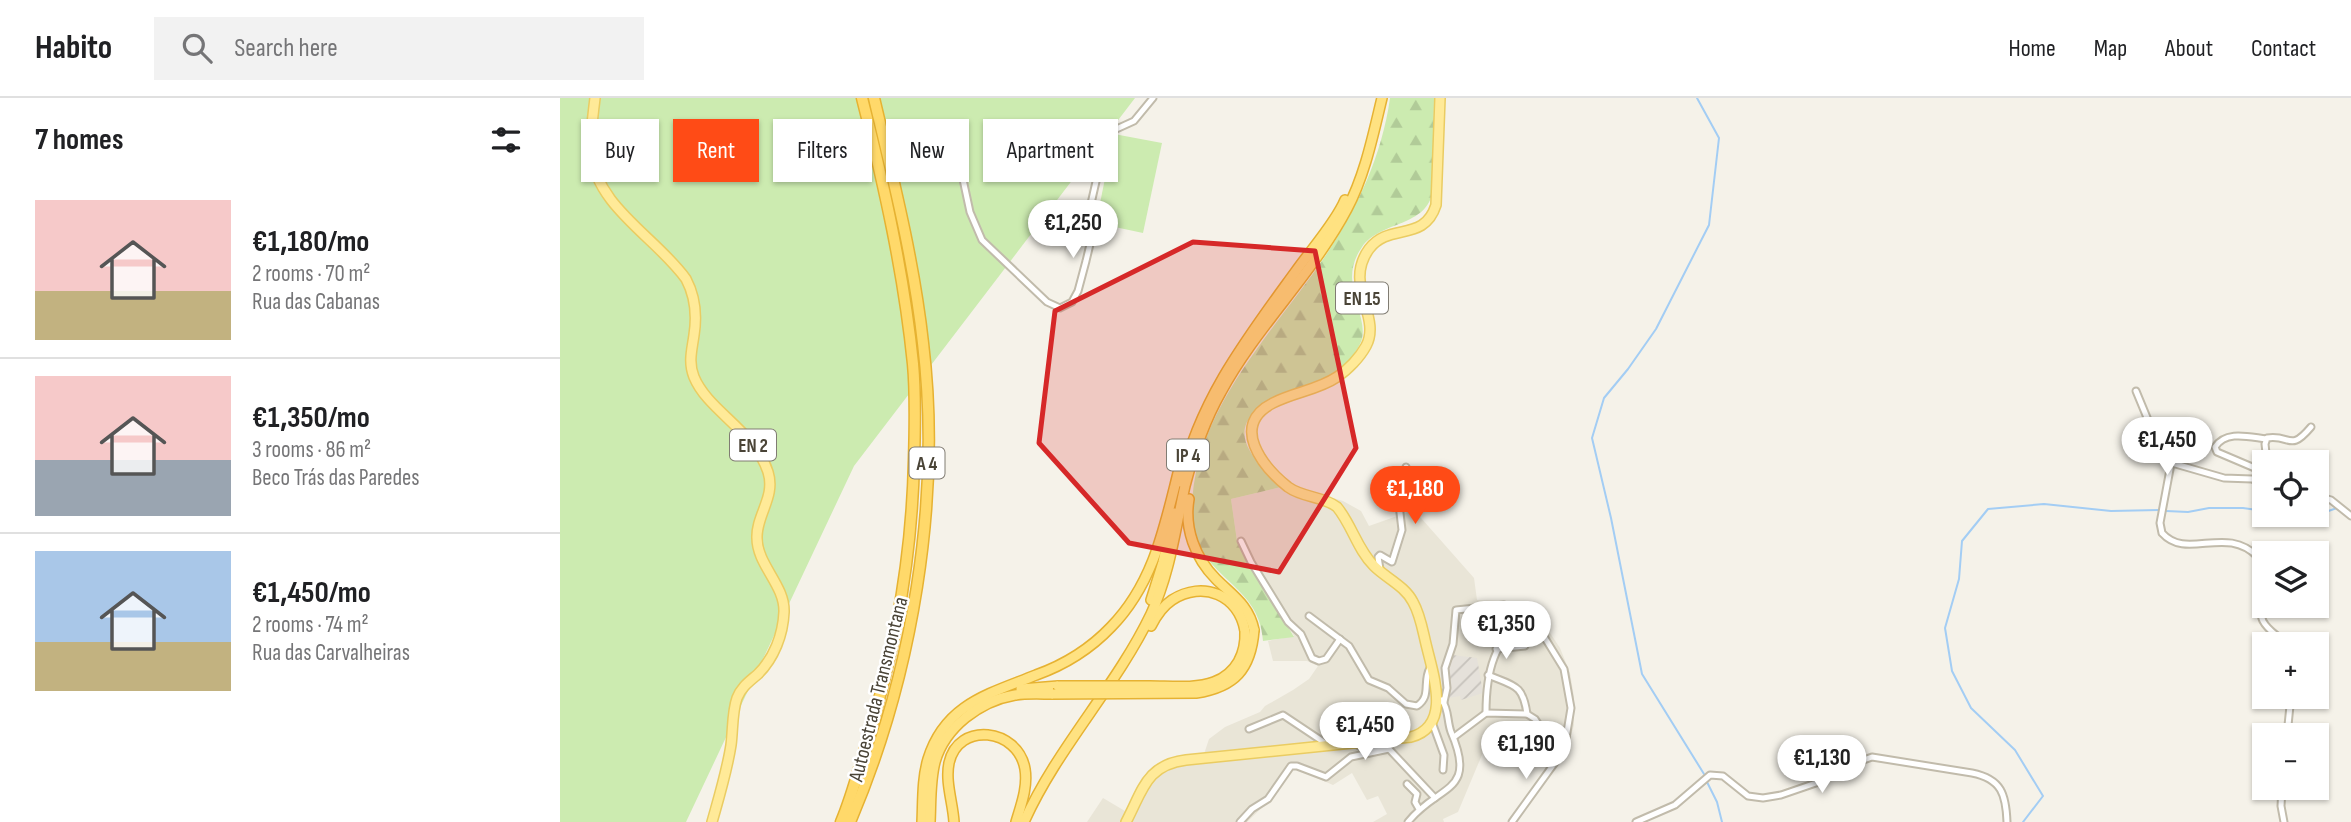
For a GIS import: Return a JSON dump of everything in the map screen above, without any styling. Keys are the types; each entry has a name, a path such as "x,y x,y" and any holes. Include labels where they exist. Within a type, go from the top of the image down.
{"highway":[{"name":"Autoestrada Transmontana","path":"841,822 874,721 895,639 909,557 914,495 913,367 906,310 892,227 862,98"},
{"name":"Autoestrada Transmontana","path":"850,822 890,713 908,639 920,564 927,493 928,424 923,344 912,275 874,98"},
{"name":"IP 4","path":"1020,822 1066,740 1135,633 1152,599 1164,562 1189,451 1214,390 1241,346 1342,205 1362,156 1376,98"},
{"name":"IP 4","path":"1020,822 1125,661 1161,591 1185,485 1221,392 1310,267 1348,208 1368,157 1382,98"},
{"path":"922,822 924,776 928,758 936,739 948,722 973,699 1058,666 1083,650 1111,627 1139,592 1158,551 1186,447 1208,393 1243,336 1313,248"},
{"path":"967,706 993,694 1014,690 1196,693 1211,691 1230,682 1242,671 1250,656 1249,612 1203,565 1190,534 1187,506 1196,452"},
{"path":"1070,746 1127,664 1157,615 1170,601 1188,592 1212,591 1236,606 1250,630"},
{"path":"930,822 932,779 936,760 955,728 972,713 994,701 1014,695 1056,690"},
{"path":"954,822 949,763 961,743 985,734 1006,740 1014,746 1022,761 1025,788 1020,822"}],"main road":[{"name":"EN 2","path":"594,98 591,145 597,175 614,203 688,282 693,294 695,313 690,359 693,375 702,391 755,447 770,482 768,502 757,534 757,544 783,603 783,622 770,659 742,689 737,699 730,751 712,822"},
{"name":"EN 15","path":"1432,722 1440,699 1414,603 1365,555 1337,507 1293,490 1271,469 1253,446 1252,431 1258,417 1270,404 1338,377 1359,356 1370,335 1369,318 1360,288 1361,270 1367,253 1380,239 1420,227 1433,214 1438,195 1440,98"},
{"path":"1126,822 1149,778 1166,764 1411,737 1423,732 1432,722"}],"street":[{"path":"964,182 970,212 982,240 1040,296 1060,308 1072,302 1078,291 1091,240 1087,220 1106,138 1112,131 1134,121 1153,98"},
{"path":"2136,391 2162,457 2171,464 2224,478 2252,478"},
{"path":"2252,466 2217,452 2214,447 2230,436 2266,439 2272,437 2294,442 2311,427"},
{"path":"2266,439 2266,450"},
{"path":"2171,464 2160,523 2162,533 2177,543 2195,545 2217,541 2236,542 2256,556 2262,566 2261,617 2273,632"},
{"path":"1381,572 1378,557 1380,555 1392,562 1402,530 1398,496 1406,467"},
{"path":"2329,499 2351,516"},
{"path":"1241,541 1288,622 1301,635 1312,659 1326,659 1340,639"},
{"path":"1408,822 1419,809 1451,787 1459,775 1460,761 1454,737 1440,699 1447,688 1444,668 1453,645 1456,610 1504,605 1522,609 1532,617 1564,669 1571,697 1565,747 1560,758 1512,822"},
{"path":"1486,713 1488,675 1496,649 1522,609"},
{"path":"1309,616 1351,648 1369,680 1388,688 1412,706 1420,705 1426,698 1426,676 1432,666"},
{"path":"1496,649 1525,646"},
{"path":"1488,675 1521,691 1525,697 1527,714"},
{"path":"1454,737 1486,713 1527,714 1535,719 1560,758"},
{"path":"1250,729 1283,715 1328,746"},
{"path":"1432,722 1444,758 1443,770"},
{"path":"1354,743 1365,749 1390,749 1435,798"},
{"path":"1240,822 1268,799 1291,766 1326,776 1349,758 1390,749"},
{"path":"1636,822 1675,804 1710,775 1723,776 1748,796 1769,798 1818,782 1874,757 1985,776 1994,782 2004,795 2007,822"},
{"path":"1407,784 1418,794 1415,801 1419,809"},
{"path":"2281,800 2284,822"}],"highlighted area":[{"path":"1193,242 1315,251 1356,448 1279,572 1129,543 1039,443 1055,311"}],"shaded area":[{"path":"1281,487 1306,490 1343,501 1361,511 1369,526 1414,510 1474,578 1477,600 1506,601 1532,612 1560,648 1570,673 1574,697 1574,725 1567,750 1546,768 1504,742 1493,742 1484,750 1458,812 1443,819 1444,822 1373,822 1387,814 1378,796 1367,800 1352,773 1333,785 1294,768 1289,771 1271,799 1247,822 1087,822 1103,798 1125,811 1147,772 1154,766 1167,759 1204,754 1209,739 1225,727 1260,712 1265,706 1293,690 1309,679 1318,666 1307,661 1273,661 1268,641 1294,636 1237,541 1231,499"},
{"path":"1452,655 1477,658 1483,693 1461,700 1460,696 1448,698 1451,688 1447,667"}],"green space":[{"path":"560,98 1135,98 1118,120 983,119 983,182 1071,182 854,466 686,822 560,822"},
{"path":"1390,98 1434,98 1433,190 1429,202 1413,218 1380,232 1362,247 1352,275 1363,334 1348,362 1332,376 1257,410 1248,421 1244,435 1250,451 1281,487 1231,499 1237,541 1294,637 1263,641 1259,621 1251,605 1214,566 1203,552 1195,534 1192,511 1196,474 1206,440 1221,406 1261,343 1326,255 1358,199 1375,160"},
{"path":"1118,135 1162,143 1143,233 1096,223 1104,182 1118,182"}],"waterway":[{"path":"1697,98 1719,138 1709,225 1656,329 1604,398 1592,438 1642,674 1704,774"},
{"path":"2023,822 2043,796 2015,750 1971,708 1952,671 1945,628 1959,579 1962,541 1988,509 2044,504 2111,511 2159,510"},
{"path":"2166,511 2188,512 2209,508 2252,509"},
{"path":"2329,511 2337,508"},
{"path":"1707,782 1717,802 1722,822"}]}
